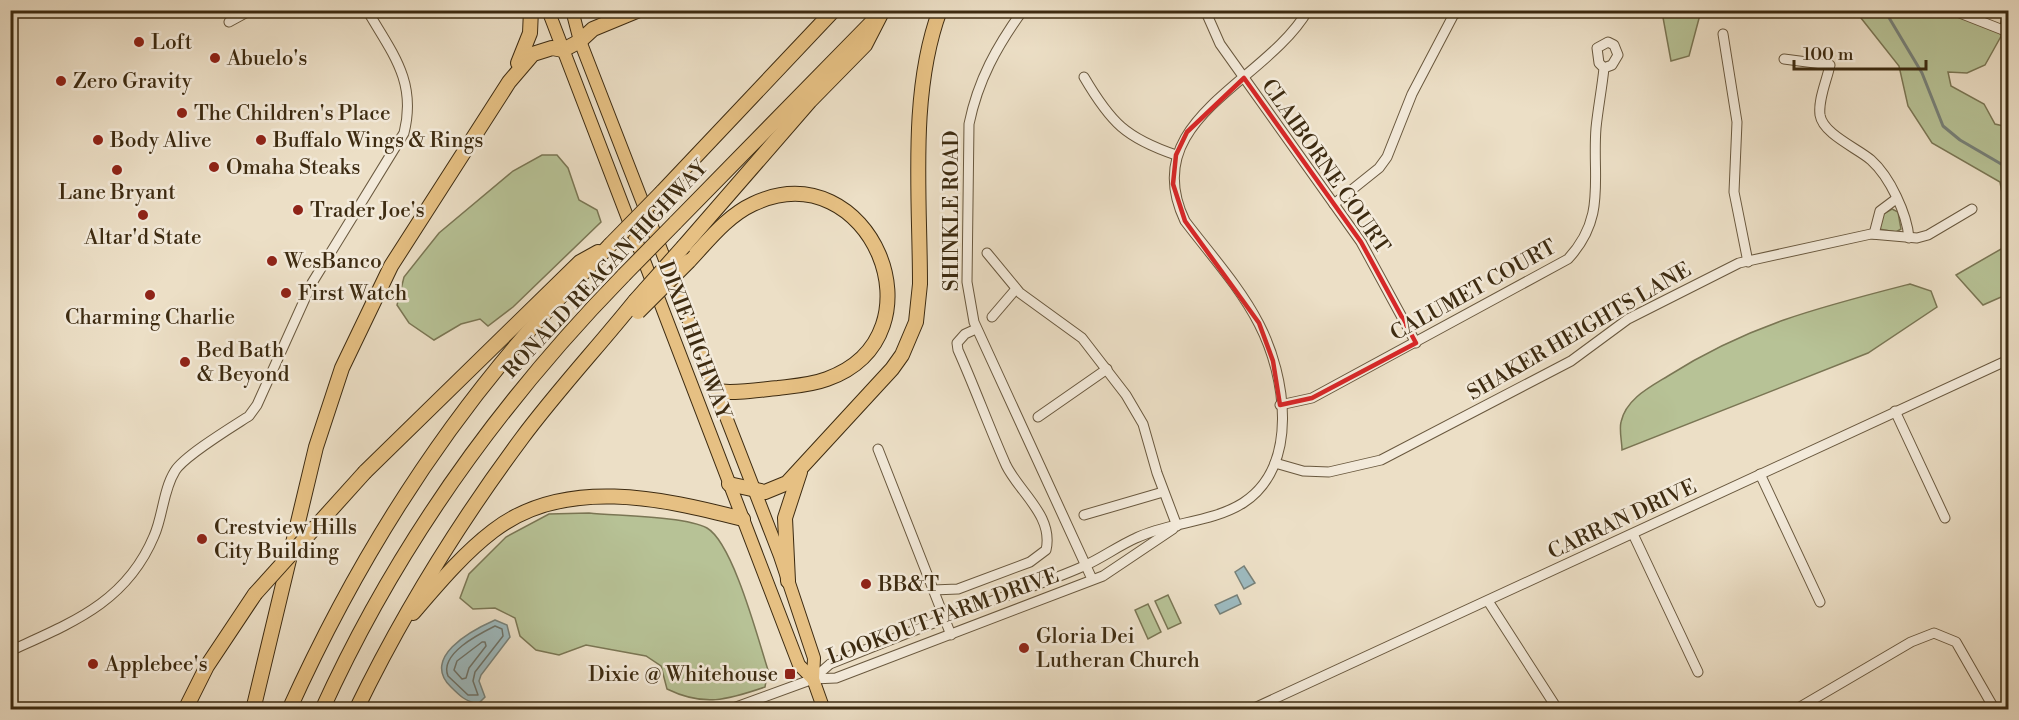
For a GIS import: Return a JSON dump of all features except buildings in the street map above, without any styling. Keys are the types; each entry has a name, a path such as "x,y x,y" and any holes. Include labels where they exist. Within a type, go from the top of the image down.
{"highway":[{"path":"253,710 316,447 342,368 391,266 509,82 526,47 531,10"},
{"path":"509,82 533,54 552,48 563,50 580,41 593,29 639,10"},
{"name":"RONALD REAGAN HIGHWAY","path":"289,710 330,624 380,534 439,444 521,340 834,10"},
{"path":"357,710 396,632 467,514 523,436 594,352 637,306 684,246 810,101 865,45 883,10"},
{"name":"RONALD REAGAN HIGHWAY","path":"322,710 360,632 402,557 471,453 540,365 624,274 883,10"},
{"path":"729,484 755,491 772,491 787,483 892,369 911,338 916,322 920,284 922,86 933,28 940,10"},
{"path":"637,306 740,211 772,197 791,195 827,202 853,216 874,240 886,269 888,297 878,335 863,355 846,369 811,385 730,393 715,391"},
{"path":"184,710 207,666 255,594 365,472 580,262 610,245"},
{"path":"788,581 785,518 801,469"},
{"path":"396,632 480,541 513,518 539,506 585,496 603,496 699,509 743,519"}],"main road":[{"name":"DIXIE HIGHWAY","path":"548,10 799,665 813,678"},
{"path":"564,10 572,32 580,41"},
{"name":"DIXIE HIGHWAY","path":"572,10 580,41 788,581 814,658 813,678 824,710"}],"street":[{"path":"229,22 251,10"},
{"path":"10,651 81,618 120,587 148,549 161,519 169,483 176,469 249,416 257,405 312,283 404,133 409,114 405,78 367,10"},
{"name":"SHINKLE ROAD","path":"1023,10 999,44 987,66 974,100 969,124 967,282 976,329 1092,579"},
{"name":"CLAIBORNE COURT","path":"1205,10 1220,44 1361,242 1416,343"},
{"name":"LOOKOUT FARM DRIVE","path":"813,678 830,664 1086,566 1152,531 1177,526 1243,502 1262,485 1275,463 1282,435 1273,361 1259,323 1185,221 1173,184 1176,155 1196,121 1296,30 1308,10"},
{"path":"1334,204 1379,168 1387,158 1412,94 1452,12 1466,10"},
{"path":"1952,10 2006,31 2008,13"},
{"path":"1723,34 1737,122 1734,192 1748,262"},
{"path":"1784,59 1830,65 1820,106 1820,117 1831,131 1873,162 1907,217 1909,238"},
{"name":"CALUMET COURT","path":"1280,405 1312,398 1554,268 1579,247 1595,208 1596,129 1605,68"},
{"path":"1084,78 1096,98 1125,132 1148,146 1176,155"},
{"path":"1874,234 1880,211 1896,199"},
{"name":"SHAKER HEIGHTS LANE","path":"1275,463 1303,471 1329,472 1398,453 1571,361 1628,319 1704,279 1748,262 1874,234 1909,238 1928,235 1972,209"},
{"path":"987,253 1016,289 1029,301 1070,326 1107,369 1143,424 1163,492 1177,526"},
{"path":"992,317 1016,289"},
{"path":"933,590 958,589 1030,562 1041,555 1048,543 1035,506 1006,465 958,350 957,343 965,334 976,329"},
{"name":"CARRAN DRIVE","path":"1250,710 2008,360"},
{"path":"1038,417 1107,369"},
{"path":"1895,411 1945,518"},
{"path":"878,449 951,635"},
{"path":"1760,474 1820,602"},
{"path":"1084,515 1163,492"},
{"name":"LOOKOUT FARM DRIVE","path":"813,678 836,678 1117,569 1145,546 1177,526"},
{"path":"1633,534 1698,672"},
{"path":"1488,601 1558,710"},
{"path":"1795,710 1808,706 1923,635 1934,633 1944,635 1956,642 1995,710"},
{"path":"728,710 813,678"}],"highlighted area":[{"path":"1244,78 1361,242 1416,343 1312,398 1280,405 1273,361 1259,323 1185,221 1173,184 1176,155 1187,132"}],"green space":[{"path":"1659,11 1701,11 1689,56 1671,61 1662,12"},
{"path":"1847,11 1952,11 2004,31 1985,65 1967,73 1948,72 1951,86 1984,104 1995,124 2008,127 2008,225 2000,182 1932,143 1908,106 1899,66 1857,13"},
{"path":"542,155 557,155 568,168 579,200 597,210 601,222 513,307 488,326 480,319 461,324 434,340 409,323 397,305 404,277 439,233 513,171"},
{"path":"1892,209 1898,212 1901,229 1896,232 1879,229 1883,214"},
{"path":"2008,245 2008,294 1983,305 1956,275"},
{"path":"1910,284 1931,291 1937,307 1868,353 1622,450 1620,425 1633,400 1698,358 1727,343 1785,319"},
{"path":"589,513 684,521 707,528 717,537 744,593 768,670 765,687 716,700 680,695 667,689 661,666 646,656 586,645 559,655 536,650 520,636 515,618 495,608 473,609 460,598 469,574 506,537 549,514"},
{"path":"1168,595 1181,623 1168,629 1155,601"},
{"path":"1148,604 1161,632 1148,639 1135,610"}],"water":[{"path":"1244,566 1255,583 1244,589 1235,572"},
{"path":"1237,595 1241,604 1220,614 1215,605"},
{"path":"495,620 507,625 510,637 481,675 479,681 485,697 478,704 463,698 451,687 443,676 442,666 445,656 462,638"}],"waterway":[{"path":"1882,10 1888,16 1922,73 1943,126 1960,140 2008,168"}],"place":[{"name":"Loft","path":"139,42"},
{"name":"Abuelo's","path":"215,58"},
{"name":"Zero Gravity","path":"61,81"},
{"name":"The Children's Place","path":"182,113"},
{"name":"Body Alive","path":"98,140"},
{"name":"Buffalo Wings & Rings","path":"261,140"},
{"name":"Omaha Steaks","path":"214,167"},
{"name":"Lane Bryant","path":"117,170"},
{"name":"Trader Joe's","path":"298,210"},
{"name":"Altar'd State","path":"143,215"},
{"name":"WesBanco","path":"272,261"},
{"name":"First Watch","path":"286,293"},
{"name":"Charming Charlie","path":"150,295"},
{"name":"Bed Bath & Beyond","path":"185,362"},
{"name":"Crestview Hills City Building","path":"202,539"},
{"name":"BB&T","path":"866,584"},
{"name":"Gloria Dei Lutheran Church","path":"1024,648"},
{"name":"Applebee's","path":"93,664"},
{"name":"Dixie @ Whitehouse","path":"790,674"}]}
